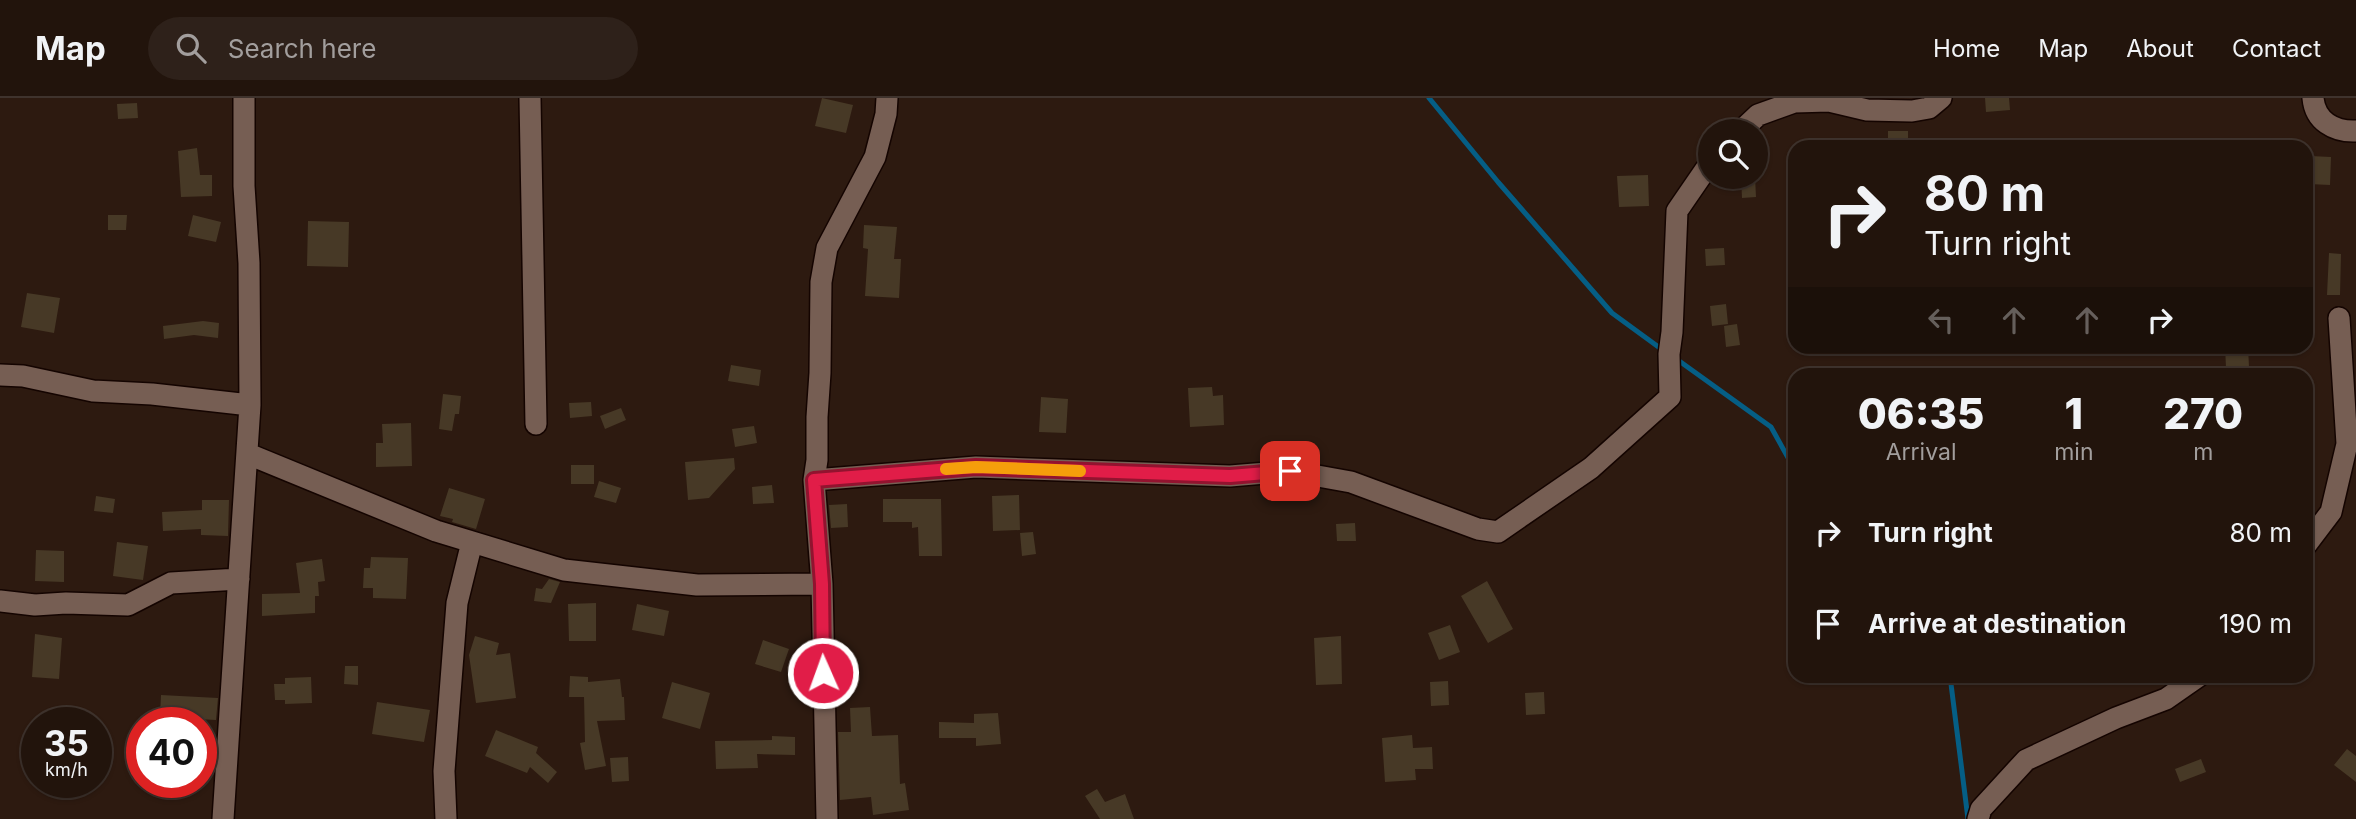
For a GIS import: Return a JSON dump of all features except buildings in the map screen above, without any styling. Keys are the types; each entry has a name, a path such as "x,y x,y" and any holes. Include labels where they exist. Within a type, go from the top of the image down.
{"street":[{"path":"223,819 250,405 250,263 244,186 244,98"},
{"path":"530,98 536,424"},
{"path":"827,819 822,584 814,480 817,460 821,282 827,248 875,157 886,114 887,98"},
{"path":"1754,119 1774,98"},
{"path":"1758,115 1794,102 1829,101 1867,110 1912,111 1929,108 1941,98"},
{"path":"2313,98 2320,119 2331,127 2356,131"},
{"path":"814,480 976,467 1230,476 1290,471 1351,482 1478,529 1498,532 1591,468 1670,397 1677,211 1698,180"},
{"path":"2313,536 2331,512 2347,444 2339,318"},
{"path":"0,374 23,376 93,391 152,394 250,405"},
{"path":"248,454 436,531 564,570 697,585 822,584"},
{"path":"446,819 444,771 457,603 472,542"},
{"path":"0,601 35,605 66,603 128,606 171,583 239,579"},
{"path":"1978,819 1981,809 2026,760 2116,718 2166,699 2189,683"}],"waterway":[{"path":"1429,98 1612,313 1664,351"},
{"path":"1675,358 1771,427 1788,458"},
{"path":"1951,683 1968,819"}],"slow traffic":[{"path":"946,469 976,467 1080,471"}],"route":[{"path":"823,673 822,584 814,480 976,467 1230,476 1290,471"}]}
